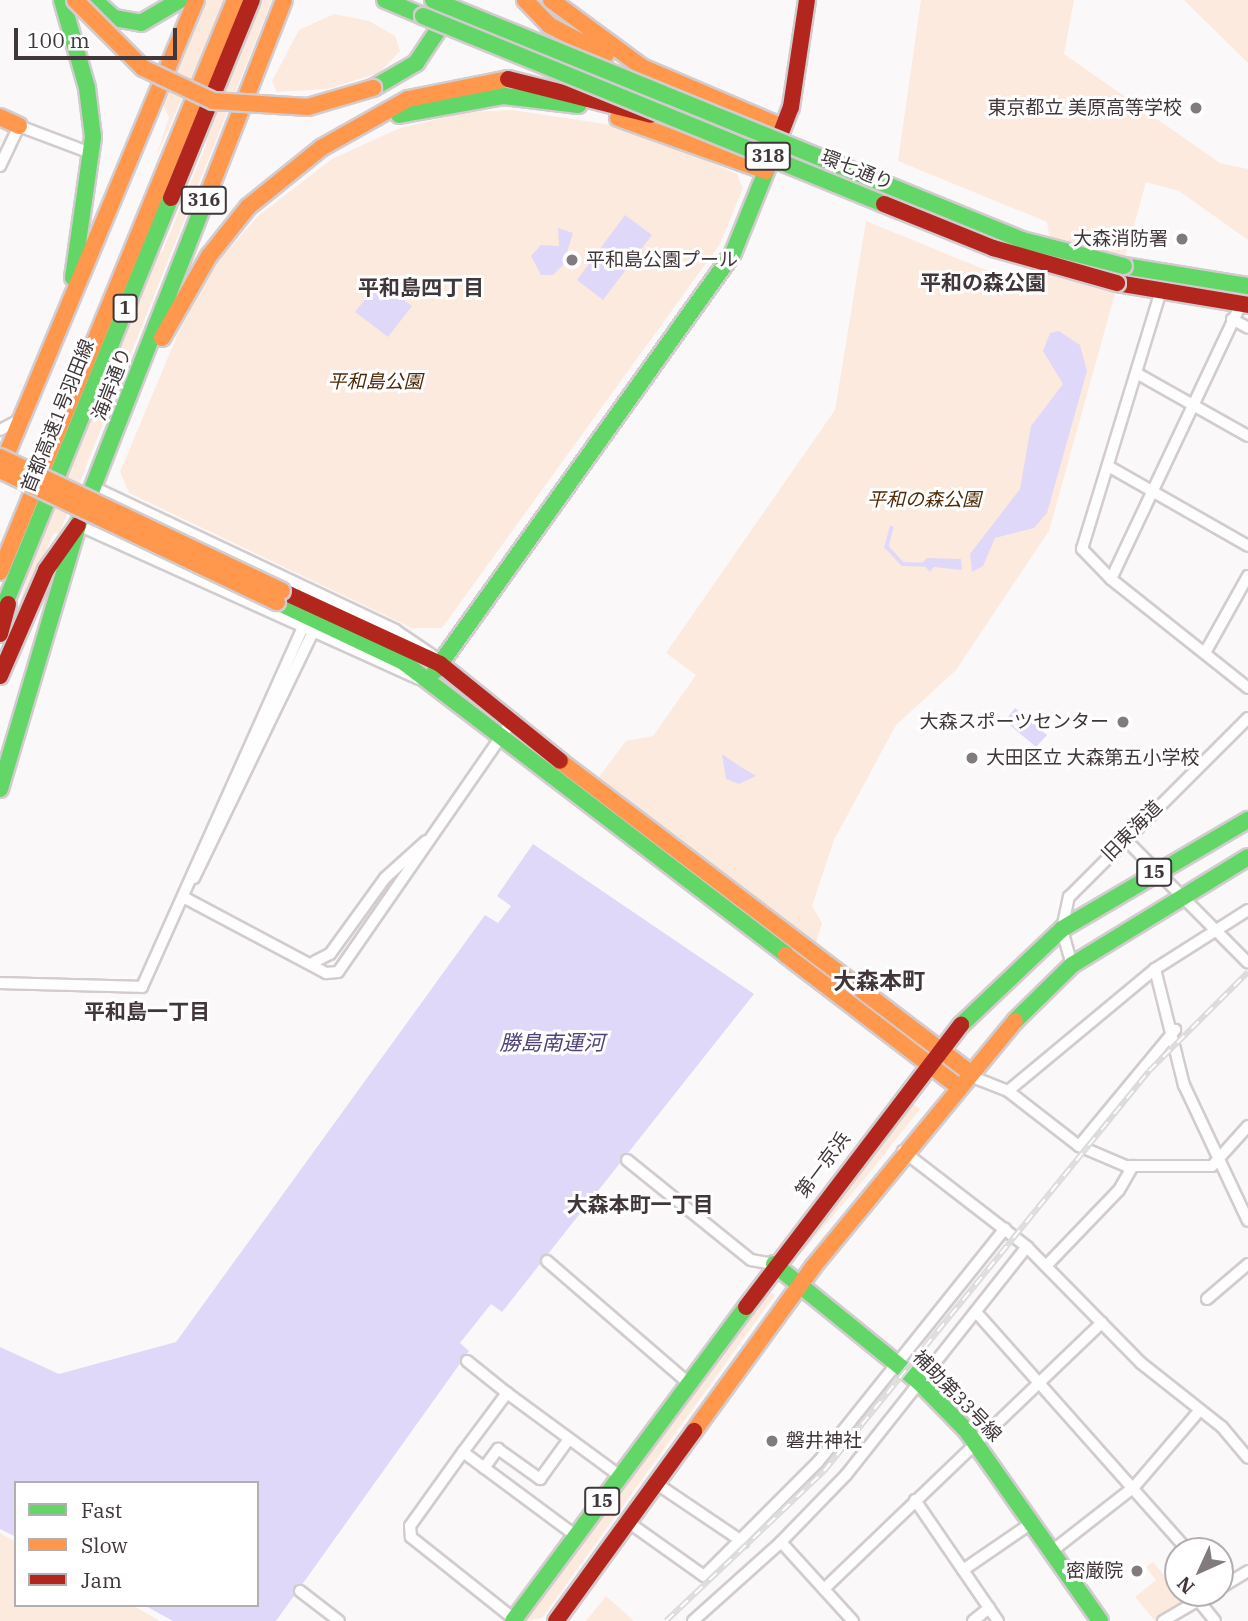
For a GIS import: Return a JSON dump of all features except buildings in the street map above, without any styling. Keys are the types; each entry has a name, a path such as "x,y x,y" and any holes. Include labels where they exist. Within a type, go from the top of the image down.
{"main road":[{"path":"62,0 88,97 93,154 70,300"},
{"path":"75,0 143,68 213,101 308,107 373,88 425,54 455,0"},
{"path":"94,0 114,18 141,23 180,0"},
{"path":"196,0 0,470 280,596 440,664 511,722 939,1050 963,1077"},
{"name":"首都高速1号羽田線","path":"0,616 8,574 174,145 235,0"},
{"name":"首都高速1号羽田線","path":"8,574 252,0"},
{"name":"海岸通り","path":"0,789 78,526 284,0"},
{"name":"環七通り","path":"385,0 993,248 1116,283 1246,300"},
{"name":"環七通り","path":"433,0 1022,240 1124,266 1248,286"},
{"path":"525,0 539,16 710,112"},
{"path":"551,0 642,67 783,127"},
{"path":"428,681 733,253 783,127 807,0"},
{"path":"128,402 220,239 263,192 342,135 408,99 467,83 513,79 702,129"},
{"path":"342,135 445,103 536,97 596,110 766,171"},
{"path":"0,117 19,126"},
{"path":"121,246 174,145"},
{"path":"0,457 280,596 402,661 926,1064 963,1077"},
{"path":"0,676 46,570 78,526"},
{"path":"0,634 8,574"},
{"name":"第一京浜","path":"514,1620 687,1382 926,1064 998,984 1062,929 1248,820"},
{"name":"15","path":"556,1621 800,1284 963,1077 1072,965 1180,895 1248,857"},
{"name":"補助第33号線","path":"775,1264 919,1382 975,1440 1100,1621"}],"street":[{"path":"0,166 19,126 93,154"},
{"path":"1161,290 1138,374 1082,549 1111,579 1206,651 1248,688"},
{"path":"1111,579 1232,319 1246,300"},
{"path":"1232,319 1248,328"},
{"path":"1138,374 1248,436"},
{"path":"0,430 23,418"},
{"path":"1108,466 1248,546"},
{"path":"93,487 395,630 440,664"},
{"path":"78,526 428,681"},
{"path":"1206,651 1248,576"},
{"path":"0,983 142,987 308,629"},
{"name":"旧東海道","path":"1072,965 1062,929 1069,897 1123,837 1248,718"},
{"path":"314,962 330,954 385,878 426,841 511,722"},
{"path":"1123,837 1248,963"},
{"path":"185,898 314,962 331,974 344,968 416,868 426,841"},
{"path":"1008,1091 1155,969 1218,933 1248,910"},
{"path":"1155,969 1175,1030 1184,1085 1248,1221"},
{"path":"1079,1146 1175,1030"},
{"path":"963,1077 1008,1091 1079,1146 1133,1166 1212,1166 1248,1126"},
{"path":"903,1151 1027,1247 1102,1322 1200,1410 1248,1458"},
{"path":"627,1160 751,1260 775,1264"},
{"path":"1046,1266 1119,1190 1133,1166"},
{"path":"628,1522 704,1576 743,1542 897,1363 1005,1229"},
{"path":"693,1621 781,1542 846,1475 1027,1247"},
{"path":"547,1261 687,1382"},
{"path":"1207,1299 1248,1264"},
{"path":"976,1312 1176,1537"},
{"path":"824,1589 975,1440 1102,1322"},
{"path":"467,1361 620,1476"},
{"path":"507,1393 410,1526 411,1537 514,1620"},
{"path":"1052,1551 1134,1487 1200,1410"},
{"path":"484,1468 498,1449 540,1479 569,1439"},
{"path":"463,1452 576,1536"},
{"path":"657,1484 743,1542"},
{"path":"915,1500 999,1621"},
{"path":"963,1570 1032,1522"},
{"path":"781,1542 853,1621"},
{"path":"300,1591 339,1621"},
{"path":"1163,1621 1188,1607"},
{"path":"1203,1607 1214,1621"},
{"path":"973,1621 989,1608"}],"green space":[{"path":"206,0 226,0 156,157 169,117 163,105"},
{"path":"258,0 272,0 59,534 54,532 12,630 31,563 150,264 163,250 206,145 207,125"},
{"name":"平和の森公園","path":"921,0 1074,0 1064,54 1220,163 1248,169 1248,240 1179,191 1146,182 1049,531 956,670 896,725 834,840 812,906 822,923 816,943 599,777 626,741 653,736 696,675 666,653 835,410 866,221 1025,286 1037,276 1050,240 1047,222 898,161"},
{"path":"1184,0 1248,0 1248,63"},
{"path":"334,14 369,21 395,36 400,51 379,73 327,89 277,92 272,81 299,30"},
{"name":"平和島公園","path":"512,110 632,128 737,174 743,188 720,244 442,628 412,628 129,493 120,472 179,331 219,260 258,216 332,159 400,128 468,112"},
{"path":"913,1104 920,1109 871,1171 803,1251 798,1248"},
{"path":"769,1291 775,1295 542,1618 525,1621"},
{"path":"0,1533 14,1541 14,1607 136,1607 160,1621 0,1621"},
{"path":"1153,1562 1164,1575 1164,1607 1175,1607 1155,1621 1135,1597 1156,1580 1146,1567"},
{"path":"606,1596 634,1621 586,1621"}],"water":[{"path":"625,215 652,235 603,300 577,280"},
{"path":"558,228 573,233 563,265 553,275 541,275 531,256 541,245 559,246"},
{"path":"379,281 412,306 388,337 355,312"},
{"path":"1059,331 1080,345 1087,371 1047,513 1034,528 995,538 983,566 972,572 970,554 1020,489 1031,426 1063,384 1043,351 1050,333"},
{"path":"927,558 961,559 962,570 934,567 930,572 922,563"},
{"path":"1015,708 1047,735 1036,747 1005,721"},
{"path":"722,754 756,776 739,784 726,779"},
{"name":"勝島南運河","path":"533,844 754,994 502,1312 491,1304 460,1343 469,1351 276,1621 173,1621 148,1607 259,1607 259,1481 14,1481 14,1536 0,1529 0,1347 59,1374 176,1342 485,915 498,923 511,906 497,896"}],"waterway":[{"path":"892,528 887,547 903,564 927,565"}],"railway":[{"path":"666,1621 824,1471 1149,1071 1248,972"}],"traffic: fast":[{"path":"62,0 87,88 93,137 73,278"},
{"path":"94,0 114,18 141,23 180,0"},
{"path":"385,0 423,16"},
{"path":"433,0 1022,240 1124,266"},
{"path":"373,88 416,63 450,12"},
{"path":"423,16 884,204"},
{"path":"399,115 504,96 578,105"},
{"path":"435,671 733,253 771,159"},
{"path":"0,789 78,525 208,194"},
{"path":"0,616 171,198"},
{"path":"1124,266 1248,286"},
{"path":"277,602 402,661 786,955"},
{"path":"961,1025 1062,929 1248,820"},
{"path":"1015,1021 1072,965 1248,857"},
{"path":"774,1264 919,1382 966,1430 1100,1621"},
{"path":"513,1621 746,1307"}],"traffic: slow":[{"path":"75,0 143,68 213,101 308,107 373,88"},
{"path":"0,470 196,0"},
{"path":"0,572 235,0"},
{"path":"208,194 284,0"},
{"path":"525,0 549,25 606,55"},
{"path":"551,0 642,67 783,127"},
{"path":"162,338 209,256 248,207 321,148 408,99 508,79"},
{"path":"0,117 19,126"},
{"path":"618,118 766,171"},
{"path":"0,457 282,591"},
{"path":"0,470 277,602"},
{"path":"560,761 968,1071"},
{"path":"786,955 956,1085"},
{"path":"694,1431 813,1267 1015,1021"}],"traffic: jam":[{"path":"171,198 252,0"},
{"path":"779,138 791,107 807,0"},
{"path":"508,79 651,115"},
{"path":"884,204 993,248 1117,283"},
{"path":"1117,283 1248,305"},
{"path":"0,676 46,570 78,525"},
{"path":"282,591 440,664 560,761"},
{"path":"0,634 8,604"},
{"path":"746,1307 961,1025"},
{"path":"556,1621 694,1431"}],"place":[{"name":"東京都立 美原高等学校","path":"1196,108"},
{"name":"大森消防署","path":"1182,239"},
{"name":"平和島公園プール","path":"572,260"},
{"name":"大森スポーツセンター","path":"1123,722"},
{"name":"大田区立 大森第五小学校","path":"972,758"},
{"name":"磐井神社","path":"772,1441"},
{"name":"密厳院","path":"1137,1571"}],"district":[{"name":"平和の森公園","path":"983,282"},
{"name":"平和島四丁目","path":"421,287"},
{"name":"大森本町","path":"879,980"},
{"name":"平和島一丁目","path":"147,1011"},
{"name":"大森本町一丁目","path":"640,1204"}]}
